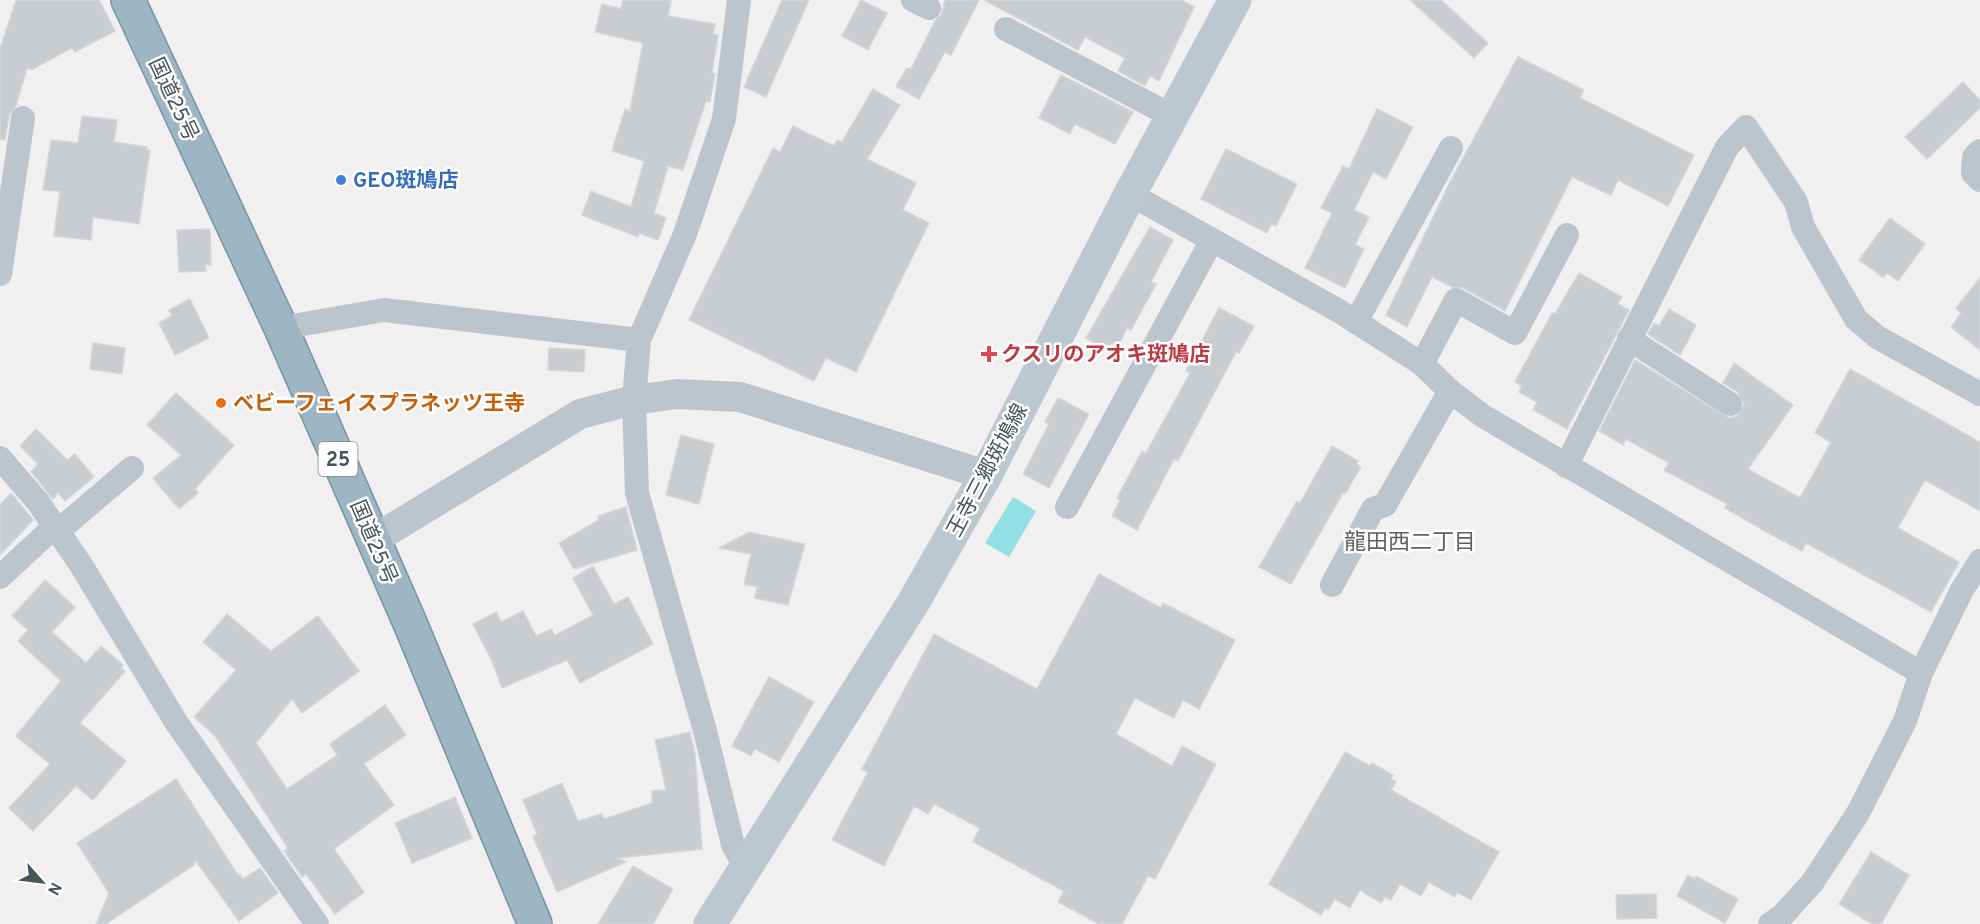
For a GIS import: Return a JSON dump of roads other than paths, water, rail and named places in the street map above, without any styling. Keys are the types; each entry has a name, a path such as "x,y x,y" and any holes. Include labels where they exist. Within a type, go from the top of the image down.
{"highway":[{"name":"国道25号","path":"128,0 281,328 535,924"}],"main road":[{"name":"王寺三郷斑鳩線","path":"710,924 747,870 913,603 986,475 1130,194 1234,0"}],"street":[{"path":"739,0 724,119 685,234 639,340 634,400 637,494 704,727 733,845 747,870"},
{"path":"1005,29 1172,116"},
{"path":"0,274 23,118"},
{"path":"1566,466 1727,147 1746,127 1796,202 1803,227 1856,319 1877,337 1980,394"},
{"path":"1356,322 1451,148"},
{"path":"1980,151 1974,157 1973,173 1980,180"},
{"path":"1130,194 1356,322 1422,364 1450,391 1483,416 1921,673"},
{"path":"1422,364 1456,300 1515,333 1567,235"},
{"path":"1066,507 1212,240"},
{"path":"281,328 384,310 639,340"},
{"path":"1629,339 1730,404"},
{"path":"1332,585 1373,509 1384,505 1450,391"},
{"path":"373,540 580,414 634,400 677,394 740,397 986,475"},
{"path":"0,458 38,502 56,528 137,654 176,722 317,924"},
{"path":"0,577 56,528 132,468"},
{"path":"1770,924 1782,916 1812,883 1858,813 1905,721 1921,673 1962,590 1980,561"}],"water":[{"path":"1013,497 1036,511 1009,557 985,543"}],"place":[{"name":"GEO斑鳩店","path":"341,180"},
{"name":"クスリのアオキ斑鳩店","path":"989,354"},
{"name":"ベビーフェイスプラネッツ王寺","path":"221,403"}],"district":[{"name":"龍田西二丁目","path":"1410,541"}]}
